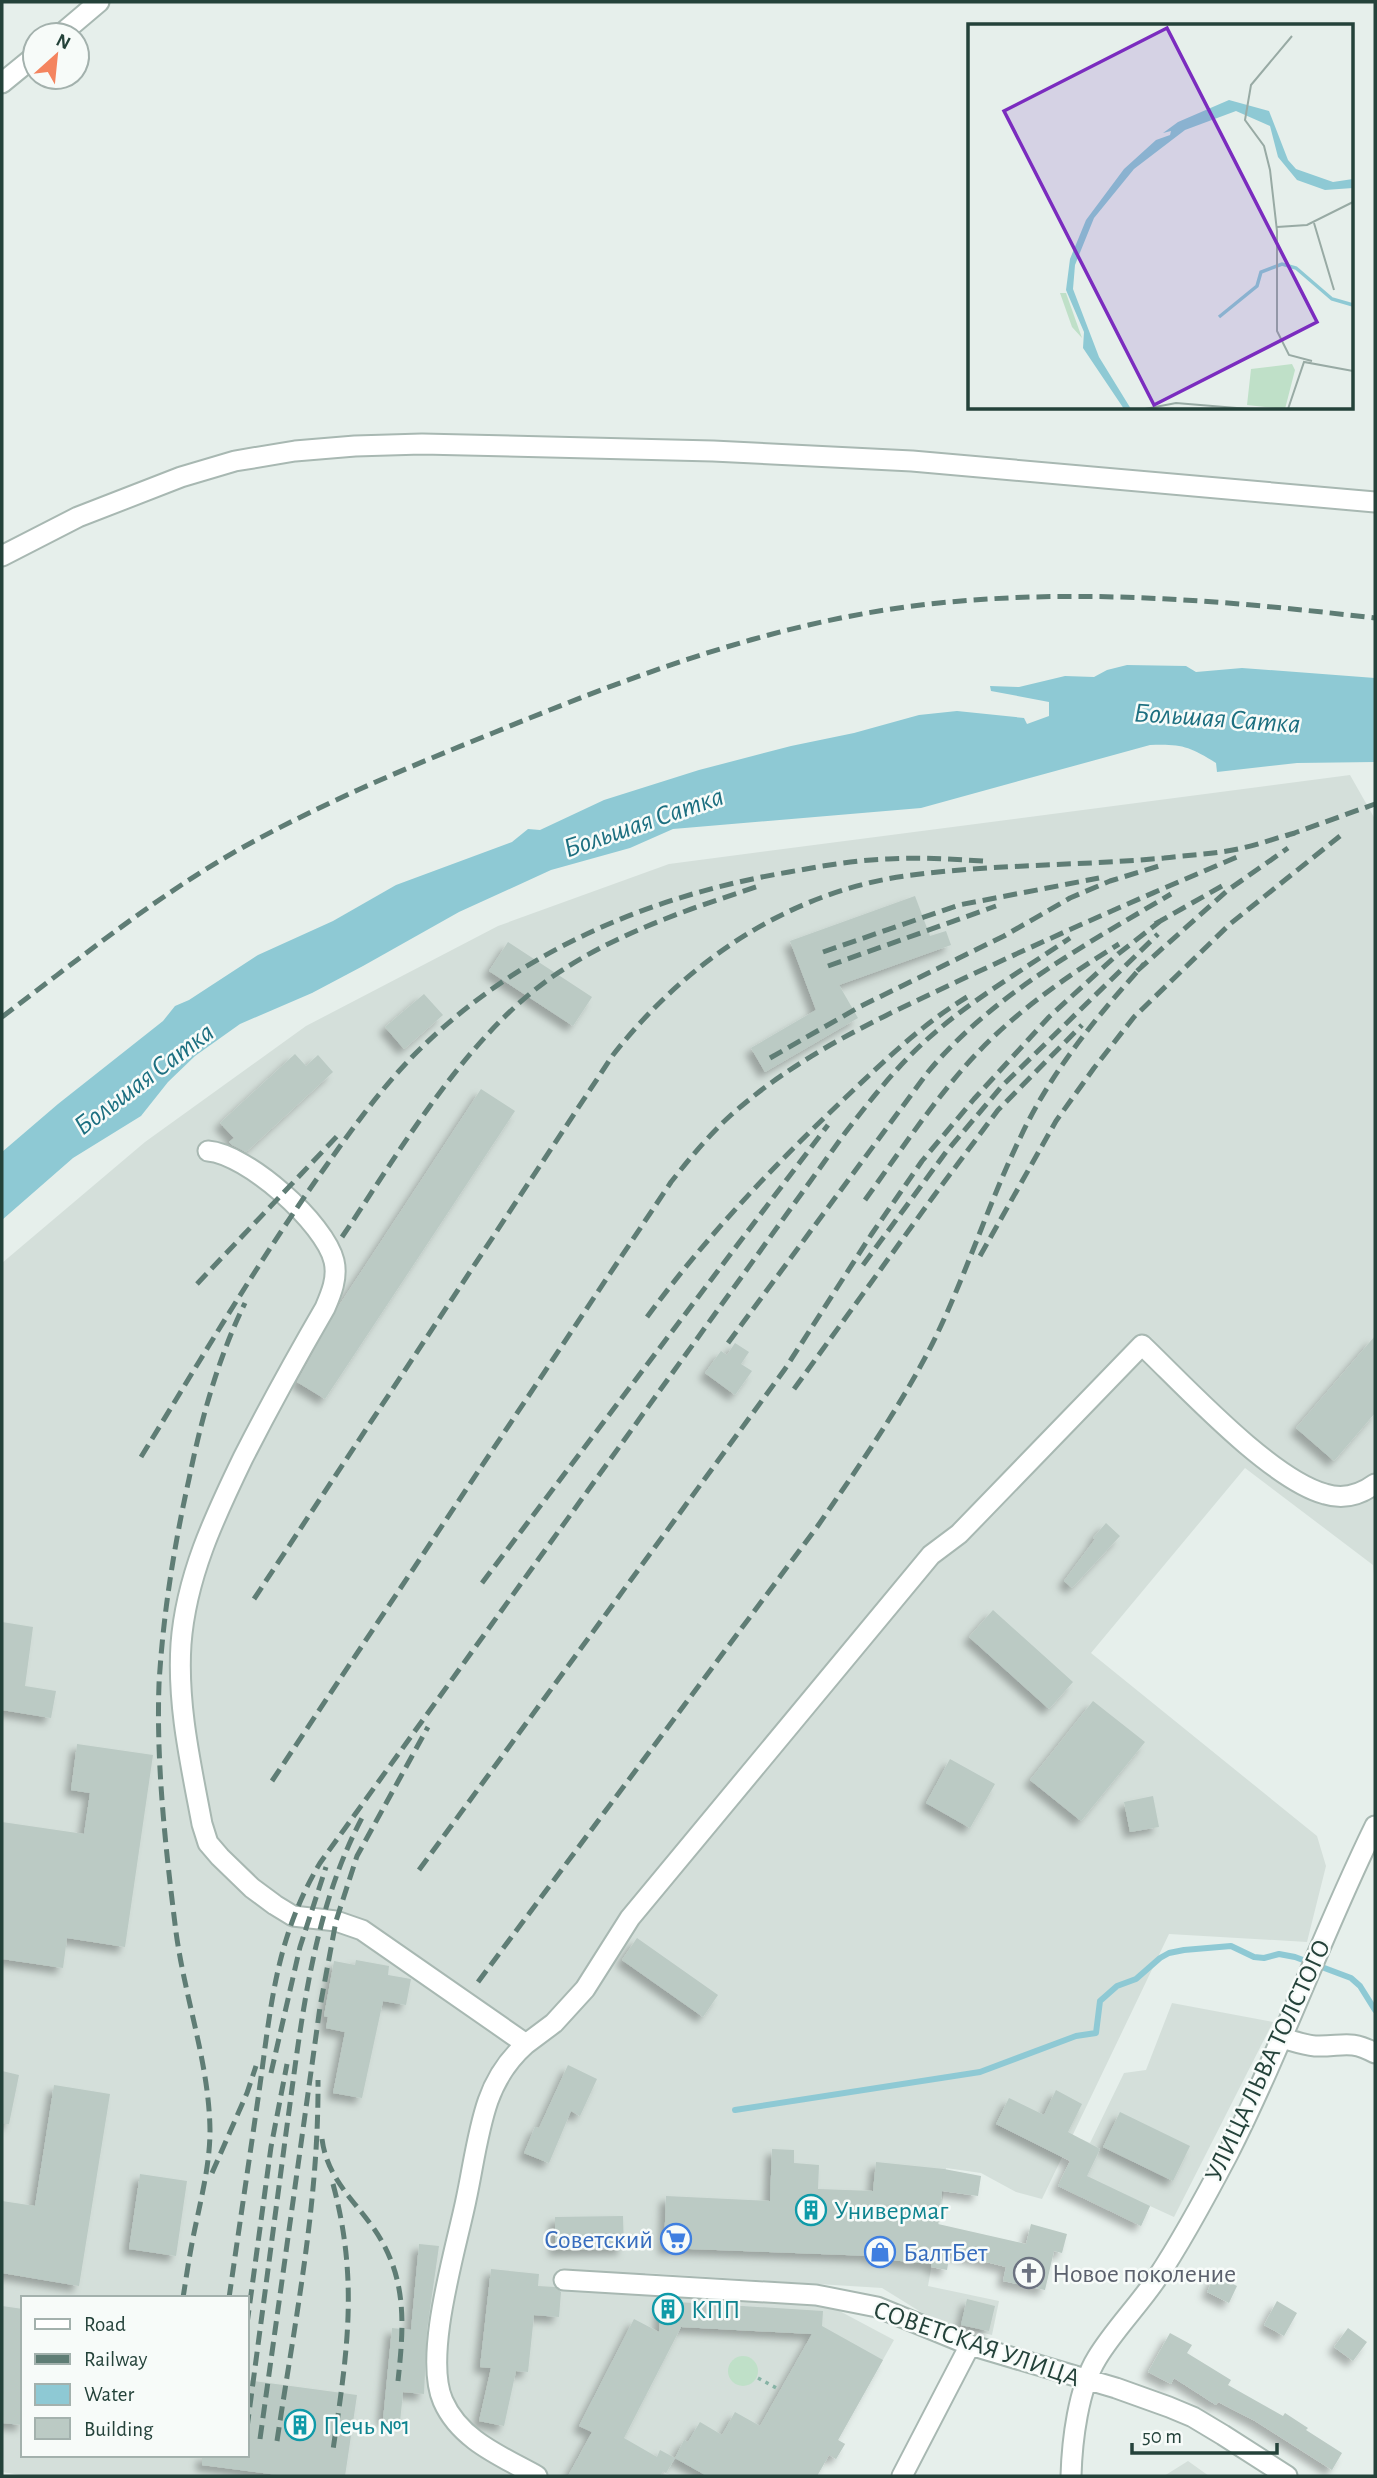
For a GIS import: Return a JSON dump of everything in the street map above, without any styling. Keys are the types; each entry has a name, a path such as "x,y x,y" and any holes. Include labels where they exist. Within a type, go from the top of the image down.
{"street":[{"path":"77,21 99,2"},
{"path":"2,83 21,67"},
{"path":"2,556 78,517 181,477 235,461 295,451 355,446 422,444 713,451 912,461 1375,502"},
{"path":"208,1151 237,1160 283,1193 320,1234 329,1248 336,1270 325,1308 274,1397 219,1507 200,1555 188,1596 181,1646 183,1710 197,1798 208,1843 235,1872 275,1905 293,1916 335,1921 362,1930 526,2044"},
{"path":"537,2476 482,2446 466,2434 454,2421 442,2399 438,2382 438,2353 444,2306 488,2101 504,2067 526,2044 554,2023 585,1989 631,1918 931,1555 959,1534 1142,1345 1236,1434 1280,1471 1306,1487 1326,1495 1354,1496 1375,1484"},
{"name":"УЛИЦА ЛЬВА ТОЛСТОГО","path":"1071,2476 1075,2432 1087,2380 1095,2361 1172,2256 1227,2156 1375,1826"},
{"path":"1282,2038 1319,2046 1346,2043 1375,2053"},
{"name":"СОВЕТСКАЯ УЛИЦА","path":"564,2280 817,2295 848,2300 896,2314 970,2345 1141,2396 1192,2417 1287,2476"},
{"path":"902,2476 970,2345"}],"path":[{"path":"758,2378 780,2390"}],"shaded area":[{"path":"1350,775 1375,819 1375,1587 1373,1565 1245,1468 1091,1653 1317,1836 1326,1866 1307,1942 1169,1934 1042,2199 1016,2192 981,2173 946,2168 928,2286 999,2301 992,2335 937,2322 882,2288 645,2273 644,2295 832,2307 894,2340 838,2440 845,2444 836,2459 829,2455 817,2476 672,2476 663,2472 660,2476 27,2476 2,2472 2,1263 145,1142 306,1026 498,926 669,864"},
{"path":"1172,2003 1273,2022 1174,2217 1150,2206 1141,2226 1058,2186 1081,2139 1090,2143 1124,2073 1146,2070"},
{"path":"1188,2461 1209,2476 1164,2476"}],"green space":[{"path":"743,2356 754,2360 758,2371 754,2382 743,2386 732,2382 728,2371 732,2360"}],"water":[{"name":"Большая Сатка","path":"1127,665 1186,666 1196,672 1242,668 1375,678 1375,762 1297,763 1217,772 1216,763 1199,753 1177,746 1150,745 921,808 673,829 630,848 551,870 459,912 312,993 240,1024 195,1056 168,1082 141,1116 73,1158 2,1220 2,1152 58,1104 163,1021 175,1006 189,1000 258,955 333,921 396,885 512,842 528,829 540,830 604,800 699,770 791,746 854,733 919,715 957,711 1024,718 1027,724 1049,716 1049,702 991,691 990,686 1019,687 1065,676 1094,677 1107,670"}],"building":[{"path":"915,896 930,936 946,931 951,945 839,985 858,1018 765,1072 751,1048 816,1010 790,941"},
{"path":"508,942 592,997 573,1026 489,971"},
{"path":"424,994 443,1015 404,1049 385,1027"},
{"path":"295,1054 306,1066 318,1055 333,1072 246,1152 232,1145 229,1142 234,1138 220,1123"},
{"path":"481,1089 515,1111 325,1399 297,1382 340,1304"},
{"path":"1375,1336 1375,1413 1334,1461 1296,1428"},
{"path":"735,1343 749,1352 741,1364 752,1371 735,1395 705,1373 721,1351 727,1355"},
{"path":"1106,1523 1120,1536 1072,1588 1064,1581"},
{"path":"993,1610 1073,1682 1049,1709 969,1637"},
{"path":"2,1622 33,1627 25,1686 56,1691 51,1718 2,1710"},
{"path":"1093,1701 1145,1742 1081,1821 1030,1780"},
{"path":"77,1744 153,1755 125,1947 67,1938 63,1968 2,1959 2,1822 84,1834 90,1793 71,1790"},
{"path":"950,1759 995,1784 970,1828 926,1803"},
{"path":"1153,1796 1159,1827 1130,1832 1124,1802"},
{"path":"637,1938 718,1995 703,2017 622,1960"},
{"path":"356,1960 389,1966 388,1975 411,1979 406,2005 383,2001 362,2098 333,2093 345,2032 326,2028 328,2017 324,2016 334,1961 355,1965"},
{"path":"568,2065 597,2079 580,2116 571,2111 549,2163 524,2153 535,2127 539,2128"},
{"path":"2,2071 19,2075 9,2124 2,2124"},
{"path":"54,2085 110,2094 79,2286 2,2273 2,2201 35,2206"},
{"path":"1056,2090 1082,2104 1068,2132 1100,2149 1087,2176 1150,2206 1141,2226 1058,2186 1070,2161 996,2124 1009,2098 1044,2115"},
{"path":"1120,2112 1190,2146 1173,2181 1103,2147"},
{"path":"772,2149 794,2150 794,2163 819,2165 818,2189 873,2191 876,2162 981,2176 978,2196 942,2191 938,2224 1026,2244 1031,2224 1067,2234 1062,2253 1054,2251 1045,2290 1003,2281 1006,2267 950,2253 947,2270 931,2267 931,2264 870,2258 871,2256 664,2248 666,2196 770,2201"},
{"path":"140,2174 187,2181 176,2256 129,2249"},
{"path":"623,2216 624,2249 555,2250 555,2217"},
{"path":"419,2244 439,2246 427,2330 424,2394 403,2392 400,2422 383,2420 392,2328 411,2330"},
{"path":"491,2269 539,2274 538,2286 555,2287 561,2292 559,2317 534,2315 528,2372 516,2371 504,2426 479,2421 491,2368 480,2367"},
{"path":"1215,2275 1237,2286 1229,2303 1207,2292"},
{"path":"967,2299 995,2306 989,2331 961,2325"},
{"path":"661,2301 823,2311 822,2326 883,2360 838,2440 845,2444 836,2459 829,2455 817,2476 707,2476 675,2458 666,2473 663,2471 660,2476 568,2476 592,2432 579,2426 634,2319 659,2332","holes":["681,2327 812,2334 760,2426 735,2412 722,2435 700,2422 688,2442 684,2440 675,2458 660,2450 657,2457 624,2438"]},
{"path":"1277,2301 1297,2313 1284,2336 1264,2325"},
{"path":"2,2306 21,2309 21,2425 2,2423"},
{"path":"1348,2328 1367,2342 1353,2361 1334,2347"},
{"path":"1170,2333 1192,2345 1187,2353 1231,2380 1228,2385 1283,2416 1285,2413 1342,2453 1332,2470 1255,2421 1218,2402 1216,2405 1174,2378 1171,2384 1148,2372"},
{"name":"Печь №1","path":"248,2380 357,2395 345,2476 285,2476 202,2465 202,2457 248,2457"}],"waterway":[{"path":"735,2110 980,2072 1076,2036 1096,2033 1100,2001 1117,1986 1136,1979 1160,1958 1184,1950 1231,1946 1254,1957 1264,1958 1279,1954 1295,1957 1351,1978 1360,1986 1375,2010"}],"railway":[{"path":"2,1017 177,888 238,850 300,817 396,773 548,711 657,670 767,635 881,611 939,603 1049,597 1158,598 1375,618"},
{"path":"1286,836 1375,804"},
{"path":"254,1599 613,1055 641,1022 706,962 742,937 780,916 820,898 862,885 937,872 1132,861 1229,851 1295,833"},
{"path":"980,1256 1056,1121 1134,1017 1230,924 1340,836"},
{"path":"1137,971 1228,890 1288,848"},
{"path":"272,1781 671,1182 731,1115 786,1072 846,1036 1036,945 1237,857"},
{"path":"141,1457 301,1201 356,1124 412,1057 452,1020 494,988 585,934 685,896 736,883 863,861 912,858 983,861"},
{"path":"770,1058 861,1006 1004,936 1070,898 1110,881 1159,866"},
{"path":"823,952 959,905 1099,878"},
{"path":"342,1237 441,1091 498,1023 530,994 564,969 610,943 683,912 759,886"},
{"path":"1155,924 1222,886"},
{"path":"728,1343 928,1072 953,1044 1010,995 1041,973 1171,894"},
{"path":"828,966 996,906"},
{"path":"419,1870 785,1369 922,1161 1049,1017 1118,954 1163,919"},
{"path":"863,1265 946,1152 1002,1086 1158,934"},
{"path":"229,2296 277,1974 293,1919 320,1863 872,1098 901,1065 939,1029 975,1001 1070,938"},
{"path":"865,1200 936,1102 978,1052 1035,1001 1119,944"},
{"path":"478,1982 817,1527 874,1443 914,1378 939,1329 1008,1163 1033,1112 1076,1046 1144,964"},
{"path":"647,1317 716,1231 791,1150 903,1045 967,997"},
{"path":"794,1389 998,1110 1082,1025"},
{"path":"482,1583 828,1125"},
{"path":"197,1284 341,1132"},
{"path":"183,2296 206,2175 210,2130 206,2080 180,1957 169,1871 160,1777 159,1684 170,1581 194,1457 219,1367 245,1303"},
{"path":"260,2439 320,2007 336,1921 357,1856 428,1727"},
{"path":"248,2420 303,2011 331,1891 363,1816"},
{"path":"271,2073 300,1947 326,1867"},
{"path":"248,2317 271,2147 287,2064"},
{"path":"212,2173 256,2066"},
{"path":"277,2441 310,2216 315,2171 318,2080"},
{"path":"322,2139 334,2176 384,2245 398,2282 402,2320 398,2381"},
{"path":"333,2184 341,2219 348,2285 346,2349 333,2450"}],"place":[{"name":"Универмаг","path":"811,2210"},
{"name":"Советский","path":"676,2239"},
{"name":"БалтБет","path":"880,2252"},
{"name":"Новое поколение","path":"1029,2273"},
{"name":"КПП","path":"668,2309"},
{"name":"Печь №1","path":"300,2425"}]}
